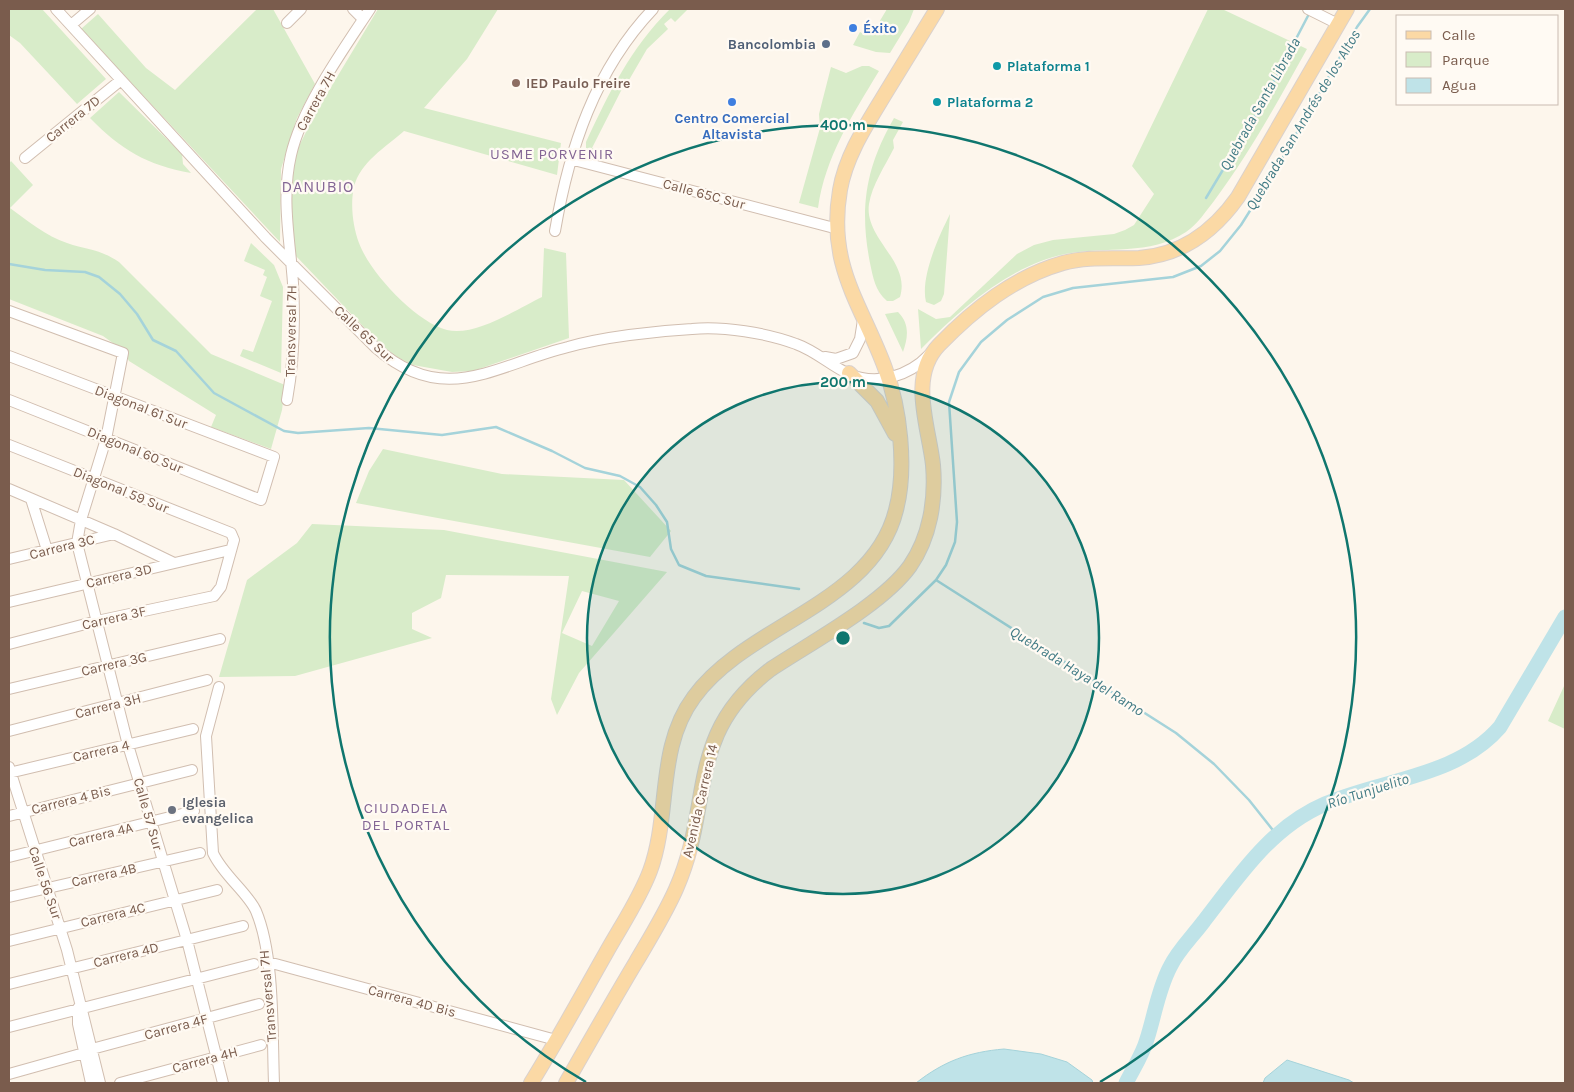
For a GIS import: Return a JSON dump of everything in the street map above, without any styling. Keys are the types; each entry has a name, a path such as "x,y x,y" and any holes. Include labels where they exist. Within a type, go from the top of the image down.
{"main road":[{"path":"531,1083 638,896 651,868 660,836 671,744 688,706 704,685 724,665 845,584 874,556 890,528 896,510 901,475 900,445 894,399 888,378 845,278 838,229 840,188 853,151 937,9"},
{"name":"Avenida Carrera 14","path":"566,1083 676,888 692,840 707,760 715,736 729,710 749,687 770,670 888,590 909,567 918,553 929,522 933,500 933,466 922,382 935,349 991,298 1047,268 1082,260 1138,258 1170,252 1182,248 1220,220 1238,197 1347,9"},
{"path":"849,374 877,401 889,420 900,445"}],"street":[{"name":"Calle 65 Sur","path":"56,9 290,262 388,358 410,370 439,378 470,378 571,346 690,329 731,330 797,344 849,374 871,378 888,378 912,370 935,349"},
{"path":"71,25 90,9"},
{"path":"287,23 301,9"},
{"path":"353,9 363,19"},
{"name":"Carrera 7H","path":"290,262 287,233 286,184 294,143 308,111 370,9"},
{"path":"556,231 570,159 586,115 604,76 632,31 652,9"},
{"path":"1312,11 1338,24"},
{"name":"Carrera 7D","path":"25,158 121,80"},
{"name":"Calle 65C Sur","path":"570,159 838,229"},
{"name":"Transversal 7H","path":"287,400 291,369 293,301 290,262"},
{"path":"9,311 123,353 106,438 81,520 77,543"},
{"name":"Calle 65 Sur","path":"816,354 836,359 853,352 860,339 863,320"},
{"name":"Diagonal 61 Sur","path":"9,356 114,398 274,457 261,500"},
{"name":"Diagonal 60 Sur","path":"9,400 261,500"},
{"name":"Diagonal 59 Sur","path":"9,445 234,536 230,550"},
{"path":"9,490 114,534 174,563"},
{"path":"31,499 47,550"},
{"name":"Carrera 3C","path":"9,560 114,534"},
{"name":"Calle 57 Sur","path":"77,543 128,745 187,940 223,1083"},
{"name":"Carrera 3D","path":"9,602 230,550"},
{"name":"Carrera 3F","path":"9,644 97,621 214,596 218,592 230,550"},
{"name":"Carrera 3G","path":"9,689 220,639"},
{"name":"Carrera 3H","path":"9,731 207,680"},
{"name":"Transversal 7H","path":"219,687 206,736 213,853 220,868 256,910 268,962 274,1083"},
{"name":"Carrera 4","path":"9,771 193,729"},
{"name":"Carrera 4 Bis","path":"9,816 192,770"},
{"name":"Calle 56 Sur","path":"9,771 60,928 71,969 88,1051 91,1083"},
{"name":"Carrera 4A","path":"9,857 194,811"},
{"name":"Carrera 4B","path":"9,897 200,853"},
{"name":"Carrera 4C","path":"9,941 217,890"},
{"name":"Carrera 4D","path":"9,984 243,926"},
{"name":"Carrera 4D Bis","path":"268,962 556,1040"},
{"path":"9,1027 254,964"},
{"name":"Carrera 4F","path":"9,1074 259,1004"},
{"name":"Carrera 4H","path":"120,1083 261,1045"},
{"name":"Calle 56 Sur","path":"88,1051 100,1083"}],"green space":[{"path":"9,9 42,9 106,79 77,104 20,43 9,35"},
{"path":"257,9 273,9 315,84 297,118 281,169 280,242 81,29 98,14 146,68 175,90"},
{"path":"378,9 498,9 467,59 424,108 561,143 557,175 404,131 368,163 357,178 354,187 352,208 355,230 365,255 384,282 408,307 435,325 447,330 458,331 483,326 496,321 542,297 544,248 566,253 569,338 473,371 452,372 413,365 397,357 380,344 295,255 289,193 296,152 316,112"},
{"path":"670,9 688,9 675,22 671,18 664,24 668,29 647,49 629,80 627,79 592,148 611,156 601,157 591,154 586,149 586,142 622,71 643,39"},
{"path":"887,9 914,9 909,22 890,53 876,52 853,45 860,32 865,35 873,28 875,29"},
{"path":"1208,9 1222,9 1307,49 1252,146 1201,218 1186,232 1172,240 1158,244 1127,249 1065,254 1024,268 987,291 969,305 921,349 918,309 936,319 950,317 1017,254 1034,245 1053,240 1114,234 1134,225 1154,194 1132,166"},
{"path":"862,66 869,66 879,71 841,136 827,171 818,208 799,203 820,128 819,114 831,67 846,73"},
{"path":"119,92 182,154 183,164 191,173 148,161 113,139 90,118"},
{"path":"894,118 903,122 893,140 894,148 876,183 869,204 869,217 873,228 894,261 902,284 900,297 893,301 887,301 877,288 872,273 865,224 865,205 867,188 877,153"},
{"path":"11,161 33,185 10,208 37,228 52,236 67,243 99,252 119,262 211,354 285,385 282,410 271,449 211,427 216,415 129,361 124,351 103,336 9,299 9,164"},
{"path":"950,214 944,294 941,301 934,305 926,302 925,292 928,269"},
{"path":"251,243 274,265 283,287 281,373 240,356 243,349 253,352 272,301 260,296 267,277 263,275 265,270 244,261"},
{"path":"898,312 905,321 907,331 903,352 885,314"},
{"path":"383,449 502,474 624,480 671,531 650,557 356,503 369,471"},
{"path":"312,524 444,530 667,572 579,673 557,715 551,699 569,576 446,575 441,598 412,613 412,629 432,638 295,676 219,677 247,580 297,543","holes":["582,591 619,601 592,646 562,633"]},
{"path":"1565,684 1565,729 1548,721"}],"water":[{"path":"1004,1049 1041,1054 1067,1062 1092,1080 1093,1083 916,1083 926,1075 957,1059 979,1052"},
{"path":"1287,1060 1354,1083 1263,1083 1265,1078"}],"waterway":[{"name":"Quebrada San Andrés de los Altos","path":"936,580 946,565 955,542 957,522 949,402 959,372 981,342 1007,320 1043,297 1073,288 1173,277 1201,266 1220,251 1241,225 1275,171 1357,27 1370,9"},
{"name":"Quebrada Santa Librada","path":"1206,198 1260,108 1310,12"},
{"name":"Quebrada Haya del Ramo","path":"9,264 45,270 85,272 99,277 120,294 137,314 153,340 176,351 214,393 284,431 298,433 369,428 442,435 496,427 552,451 585,468 620,476 640,487 656,505 667,522 671,549 679,565 706,576 799,589"},
{"name":"Quebrada Haya del Ramo","path":"864,623 879,628 889,626 936,580 1176,733 1214,764 1249,800 1276,834"},
{"name":"Río Tunjuelito","path":"1126,1083 1145,1045 1162,984 1173,961 1257,854 1288,826 1325,804 1441,767 1463,757 1483,744 1500,727 1565,617"}],"place":[{"name":"Éxito","path":"853,28"},
{"name":"Bancolombia","path":"826,44"},
{"name":"Plataforma 1","path":"997,66"},
{"name":"IED Paulo Freire","path":"516,83"},
{"name":"Centro Comercial Altavista","path":"732,102"},
{"name":"Plataforma 2","path":"937,102"},
{"name":"Iglesia evangelica","path":"172,810"}],"district":[{"name":"USME PORVENIR","path":"552,154"},
{"name":"DANUBIO","path":"318,186"},
{"name":"CIUDADELA DEL PORTAL","path":"406,816"}]}
